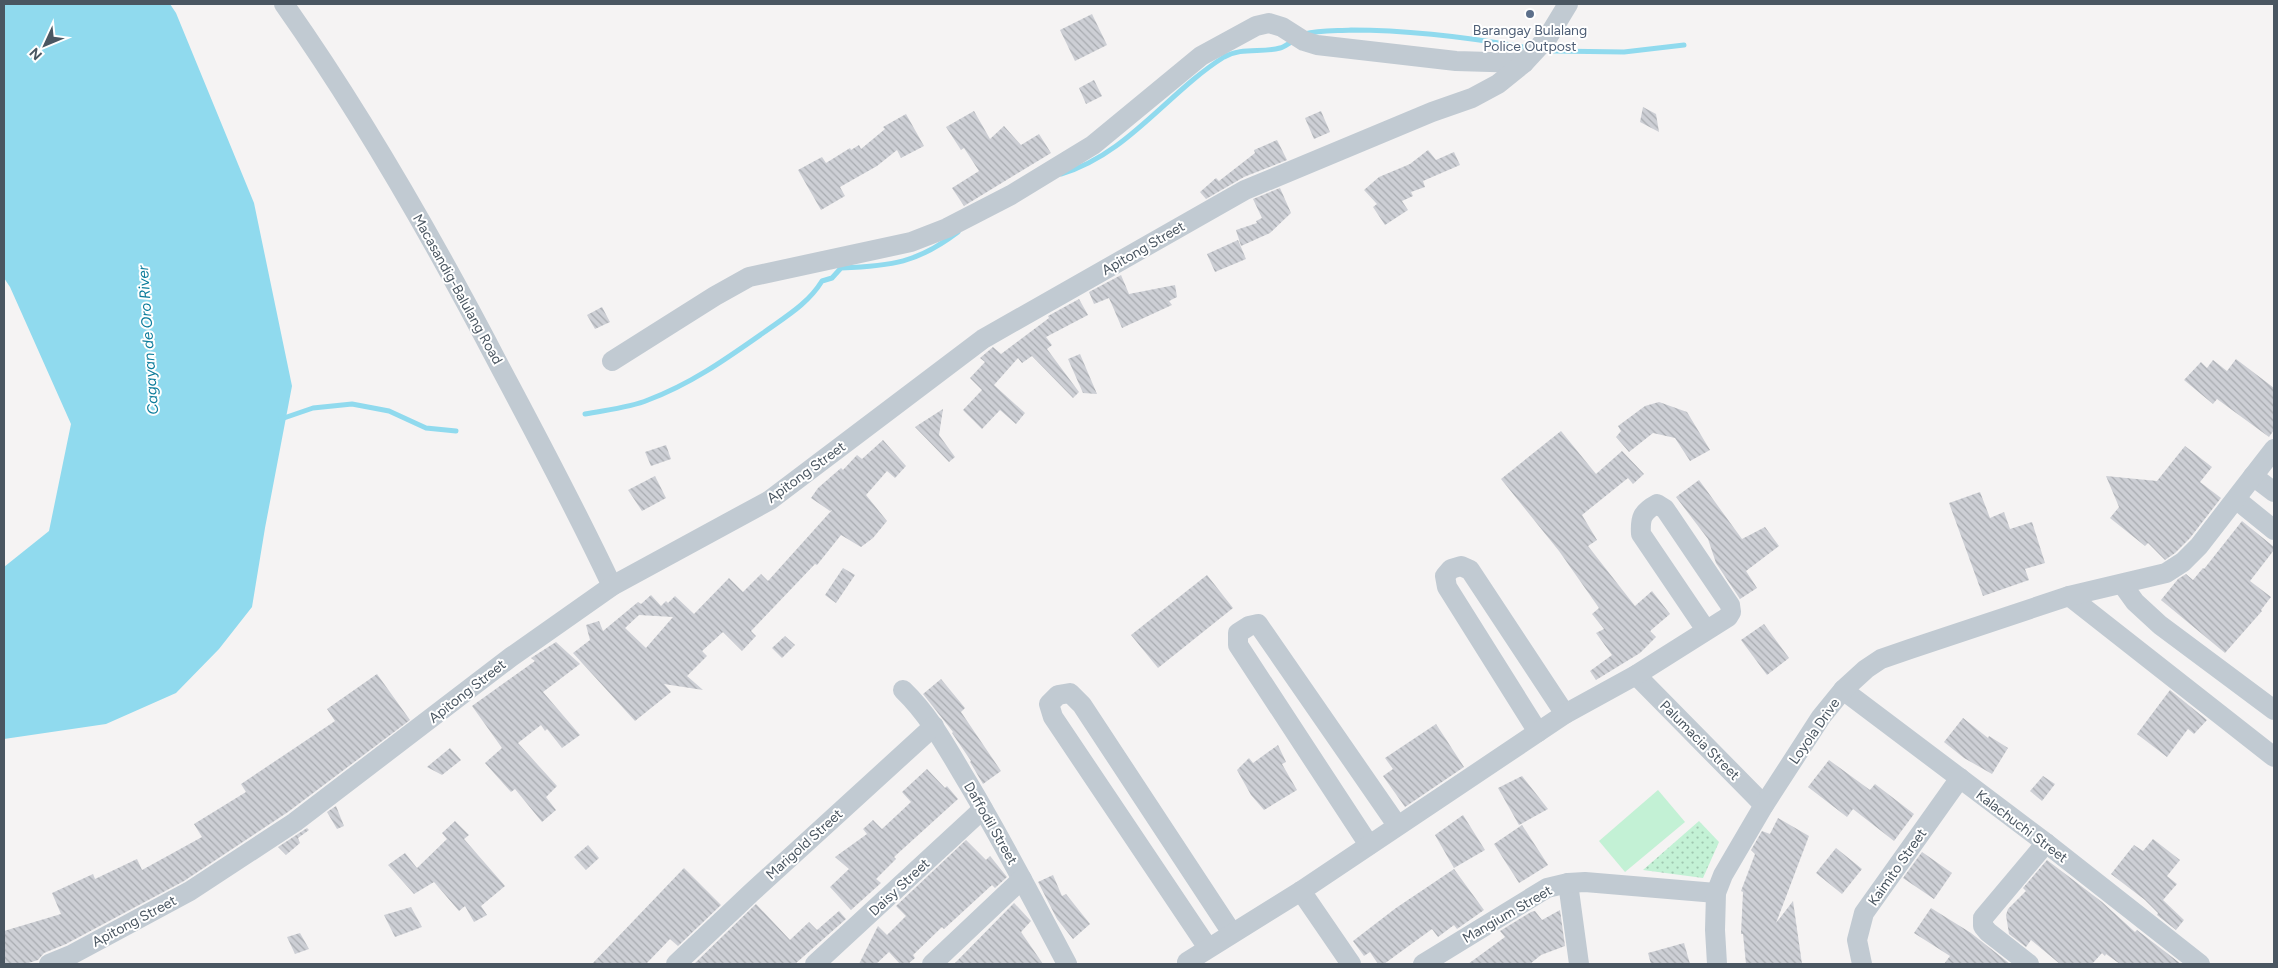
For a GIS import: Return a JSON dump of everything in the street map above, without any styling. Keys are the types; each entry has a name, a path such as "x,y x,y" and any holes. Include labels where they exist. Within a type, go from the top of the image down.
{"street":[{"name":"Macasandig-Balulang Road","path":"284,4 342,90 427,232 570,498 612,586"},
{"name":"Apitong Street","path":"49,964 71,955 190,891 294,822 511,657 612,586 770,500 983,339 1244,190 1432,112 1472,98 1498,84 1524,63 1548,37 1568,4"},
{"path":"612,361 715,296 749,278 911,242 947,228 1011,195 1093,145 1201,56 1256,26 1269,23 1317,45 1456,61 1524,63"},
{"name":"Loyola Drive","path":"1717,964 1715,930 1716,892 1723,875 1764,805 1821,717 1843,690 1866,669 1882,659 2069,596 2166,573 2183,562 2199,546 2274,449"},
{"path":"2253,476 2274,492"},
{"path":"2236,500 2274,530"},
{"path":"1187,962 1301,891 1565,714 1636,676 1728,617 1731,612 1730,605 1665,508 1656,504 1646,510 1640,520 1641,534 1706,630"},
{"path":"1538,732 1447,587 1445,576 1451,570 1461,566 1470,570 1565,714"},
{"path":"2122,584 2135,602 2160,625 2274,710"},
{"path":"2069,596 2274,757"},
{"path":"1369,845 1238,645 1238,633 1249,626 1258,624 1398,825"},
{"name":"Palumacia Street","path":"1636,676 1764,805"},
{"name":"Daffodil Street","path":"903,690 924,711 934,726 1022,878 1068,964"},
{"name":"Kalachuchi Street","path":"1843,690 2046,843 2200,964"},
{"path":"1208,948 1053,717 1049,704 1058,695 1070,693 1082,705 1232,933"},
{"name":"Marigold Street","path":"676,964 751,892 934,726"},
{"name":"Kaimito Street","path":"1862,964 1857,940 1864,912 1960,778"},
{"name":"Daisy Street","path":"815,964 983,809"},
{"path":"2029,964 1988,932 1983,926 1983,918 2046,843"},
{"path":"935,964 1022,878"},
{"name":"Mangium Street","path":"1423,964 1547,888 1568,883 1585,882 1716,892"},
{"path":"1568,883 1579,964"},
{"path":"1301,891 1351,964"}],"green space":[{"path":"1658,790 1685,822 1625,872 1599,841"},
{"path":"1699,821 1719,842 1703,878 1643,870"}],"water":[{"name":"Cagayan de Oro River","path":"4,4 170,4 176,13 254,203 292,386 252,607 219,649 176,693 106,724 4,739 4,567 49,531 71,424 10,287 4,278"}],"building":[{"path":"1092,14 1107,45 1075,61 1060,30"},
{"path":"1094,80 1102,96 1086,104 1079,88"},
{"path":"1643,107 1656,114 1659,132 1640,122"},
{"path":"974,111 990,139 1004,126 1021,145 1039,134 1051,153 964,206 952,188 979,171 964,148 961,150 946,127"},
{"path":"1321,111 1330,132 1314,139 1305,118"},
{"path":"906,114 924,146 901,158 897,150 877,166 840,187 845,196 821,210 798,170 822,157 826,163 850,148 851,150 859,145 861,149 885,129 883,127"},
{"path":"1277,140 1287,160 1244,177 1206,199 1200,192 1216,178 1219,181 1255,153 1254,150"},
{"path":"1428,150 1436,160 1454,152 1460,165 1423,181 1425,187 1411,192 1413,196 1402,201 1408,210 1385,225 1373,207 1377,204 1364,190 1379,177 1410,164"},
{"path":"1280,188 1291,213 1270,233 1241,246 1236,230 1257,223 1256,221 1262,218 1253,199"},
{"path":"1238,240 1246,259 1215,272 1207,254"},
{"path":"1121,275 1129,294 1175,285 1177,297 1169,301 1172,305 1122,328 1109,298 1094,304 1089,292"},
{"path":"1079,299 1088,315 1046,337 1052,345 1047,349 1079,392 1073,398 1032,356 1022,363 1018,358 994,385 1025,413 1016,424 1000,410 982,429 963,410 982,390 970,378 985,362 980,358 993,347 1001,354 1049,318 1048,316"},
{"path":"602,307 610,322 595,329 587,315"},
{"path":"1080,354 1097,394 1083,393 1068,359"},
{"path":"2236,359 2274,388 2274,430 2269,437 2217,399 2213,404 2184,380 2201,362 2207,368 2213,360 2227,371"},
{"path":"1659,402 1687,412 1710,450 1690,461 1675,438 1653,433 1629,452 1616,437 1621,431 1618,426 1645,406"},
{"path":"943,409 939,435 955,457 949,462 915,427"},
{"path":"1561,431 1596,474 1622,451 1644,474 1633,484 1628,478 1582,515 1597,540 1588,546 1635,606 1652,591 1670,614 1650,631 1656,637 1640,653 1596,680 1590,671 1612,655 1596,633 1604,629 1592,614 1599,608 1559,551 1501,479"},
{"path":"883,440 906,466 895,478 887,471 866,495 887,521 873,538 861,547 841,535 817,565 815,564 751,631 756,636 742,651 723,632 702,651 707,656 687,676 703,690 664,684 671,692 635,721 573,653 590,640 586,625 599,621 603,631 638,602 641,604 651,595 661,606 666,601 668,603 675,596 694,614 729,578 743,592 761,574 768,581 832,510 830,511 811,498 818,488 841,468 843,470 857,455 862,459","holes":["639,615 673,617 646,648 625,628"]},
{"path":"666,445 671,459 651,466 645,452"},
{"path":"2185,446 2212,467 2200,482 2221,498 2190,538 2165,560 2148,543 2145,546 2110,518 2119,507 2106,476 2157,481"},
{"path":"655,476 666,498 642,511 628,490"},
{"path":"1699,480 1742,539 1765,527 1779,546 1746,571 1757,588 1740,599 1716,563 1708,539 1676,497"},
{"path":"1980,492 1990,518 2004,512 2010,529 2032,522 2045,563 2025,569 2029,580 1983,596 1949,503"},
{"path":"2242,521 2274,547 2274,550 2250,581 2271,597 2262,611 2225,653 2161,600 2178,579 2186,574 2193,580"},
{"path":"843,568 855,575 836,603 825,595"},
{"path":"1207,575 1233,608 1158,668 1131,635"},
{"path":"1764,624 1789,658 1767,675 1741,640"},
{"path":"785,636 795,645 782,658 772,648"},
{"path":"556,642 580,664 543,692 580,735 562,748 547,729 545,731 541,725 518,743 557,786 546,797 556,810 542,822 515,789 511,792 485,763 502,748 472,706 535,661 531,658"},
{"path":"377,674 410,720 288,812 184,881 66,944 44,953 38,960 25,964 4,964 4,931 61,914 52,893 93,874 95,879 137,859 142,870 202,837 194,824 246,792 241,784 335,721 327,709"},
{"path":"941,679 965,708 961,712 1001,771 983,784 953,732 923,694"},
{"path":"2170,690 2207,720 2194,734 2188,729 2167,757 2137,734"},
{"path":"1963,718 1988,738 1989,736 2008,748 1992,774 1964,758 1944,742"},
{"path":"1436,724 1464,767 1405,807 1383,776 1393,769 1385,758"},
{"path":"1278,745 1286,762 1282,764 1297,790 1264,810 1251,795 1237,770 1249,758 1253,763"},
{"path":"450,748 461,760 442,775 427,767"},
{"path":"1829,760 1870,790 1875,784 1914,814 1894,841 1853,809 1847,817 1808,787"},
{"path":"927,769 945,788 947,786 958,799 894,857 896,859 876,879 881,883 851,910 830,887 849,869 835,857 867,834 863,829 873,820 882,829 911,802 902,792"},
{"path":"1522,776 1548,809 1519,825 1498,788"},
{"path":"2043,776 2055,784 2042,801 2030,791"},
{"path":"336,806 344,826 337,829 327,812"},
{"path":"1463,815 1485,850 1454,868 1435,835"},
{"path":"1778,818 1809,836 1776,923 1793,901 1802,964 1746,964 1743,934 1741,934 1743,892 1741,891 1755,854 1751,850 1762,831 1770,834"},
{"path":"455,821 469,835 464,839 505,886 481,906 487,915 474,922 465,906 459,911 434,882 414,894 388,865 405,853 417,868 447,839 442,833"},
{"path":"1522,825 1548,865 1519,883 1494,844"},
{"path":"307,828 309,830 298,838 300,843 286,855 278,847"},
{"path":"2153,839 2180,860 2167,876 2177,884 2163,900 2184,920 2176,930 2157,915 2158,913 2145,900 2111,874 2134,845 2143,851"},
{"path":"966,840 986,860 990,856 1007,877 995,888 992,885 944,929 942,927 913,955 915,958 908,964 900,964 889,952 876,964 859,964 878,926 887,935 906,916 896,906"},
{"path":"588,845 599,858 586,870 574,857"},
{"path":"1836,848 1862,869 1842,894 1816,873"},
{"path":"1922,852 1952,873 1934,899 1903,878"},
{"path":"2047,860 2102,902 2135,932 2137,930 2181,964 2120,964 2102,953 2092,964 2060,964 2031,940 2026,947 2009,934 2006,915 2008,909 2026,891 2023,888"},
{"path":"684,868 721,905 678,946 670,939 646,964 592,964"},
{"path":"1454,869 1484,910 1457,929 1454,925 1438,937 1432,929 1384,964 1378,964 1370,952 1364,956 1353,941 1396,908"},
{"path":"1053,875 1062,896 1066,894 1090,924 1073,939 1057,919 1038,882"},
{"path":"1014,903 1031,921 1021,932 1043,964 954,964"},
{"path":"756,904 790,940 809,922 817,930 839,911 846,919 795,964 695,963"},
{"path":"411,907 422,927 395,937 384,915"},
{"path":"1931,908 1971,933 2010,964 1944,964 1950,956 1914,933"},
{"path":"1560,910 1565,946 1541,955 1530,964 1468,964 1505,937 1500,931 1531,912 1535,911 1542,920"},
{"path":"300,933 309,949 295,954 287,937"},
{"path":"1684,943 1690,964 1651,964 1648,953"}],"waterway":[{"path":"1305,34 1322,31 1351,30 1394,31 1459,37 1523,47"},
{"path":"1061,174 1085,165 1127,138 1184,87 1224,57 1237,52 1280,48 1293,41"},
{"path":"1554,51 1624,52 1684,45"},
{"path":"585,414 641,403 694,379 788,316 810,297 822,281 832,278 841,268 875,266 903,261 930,250 958,232"},
{"path":"281,419 313,408 352,404 389,411 426,428 456,431"}],"place":[{"name":"Barangay Bulalang Police Outpost","path":"1530,14"}]}
